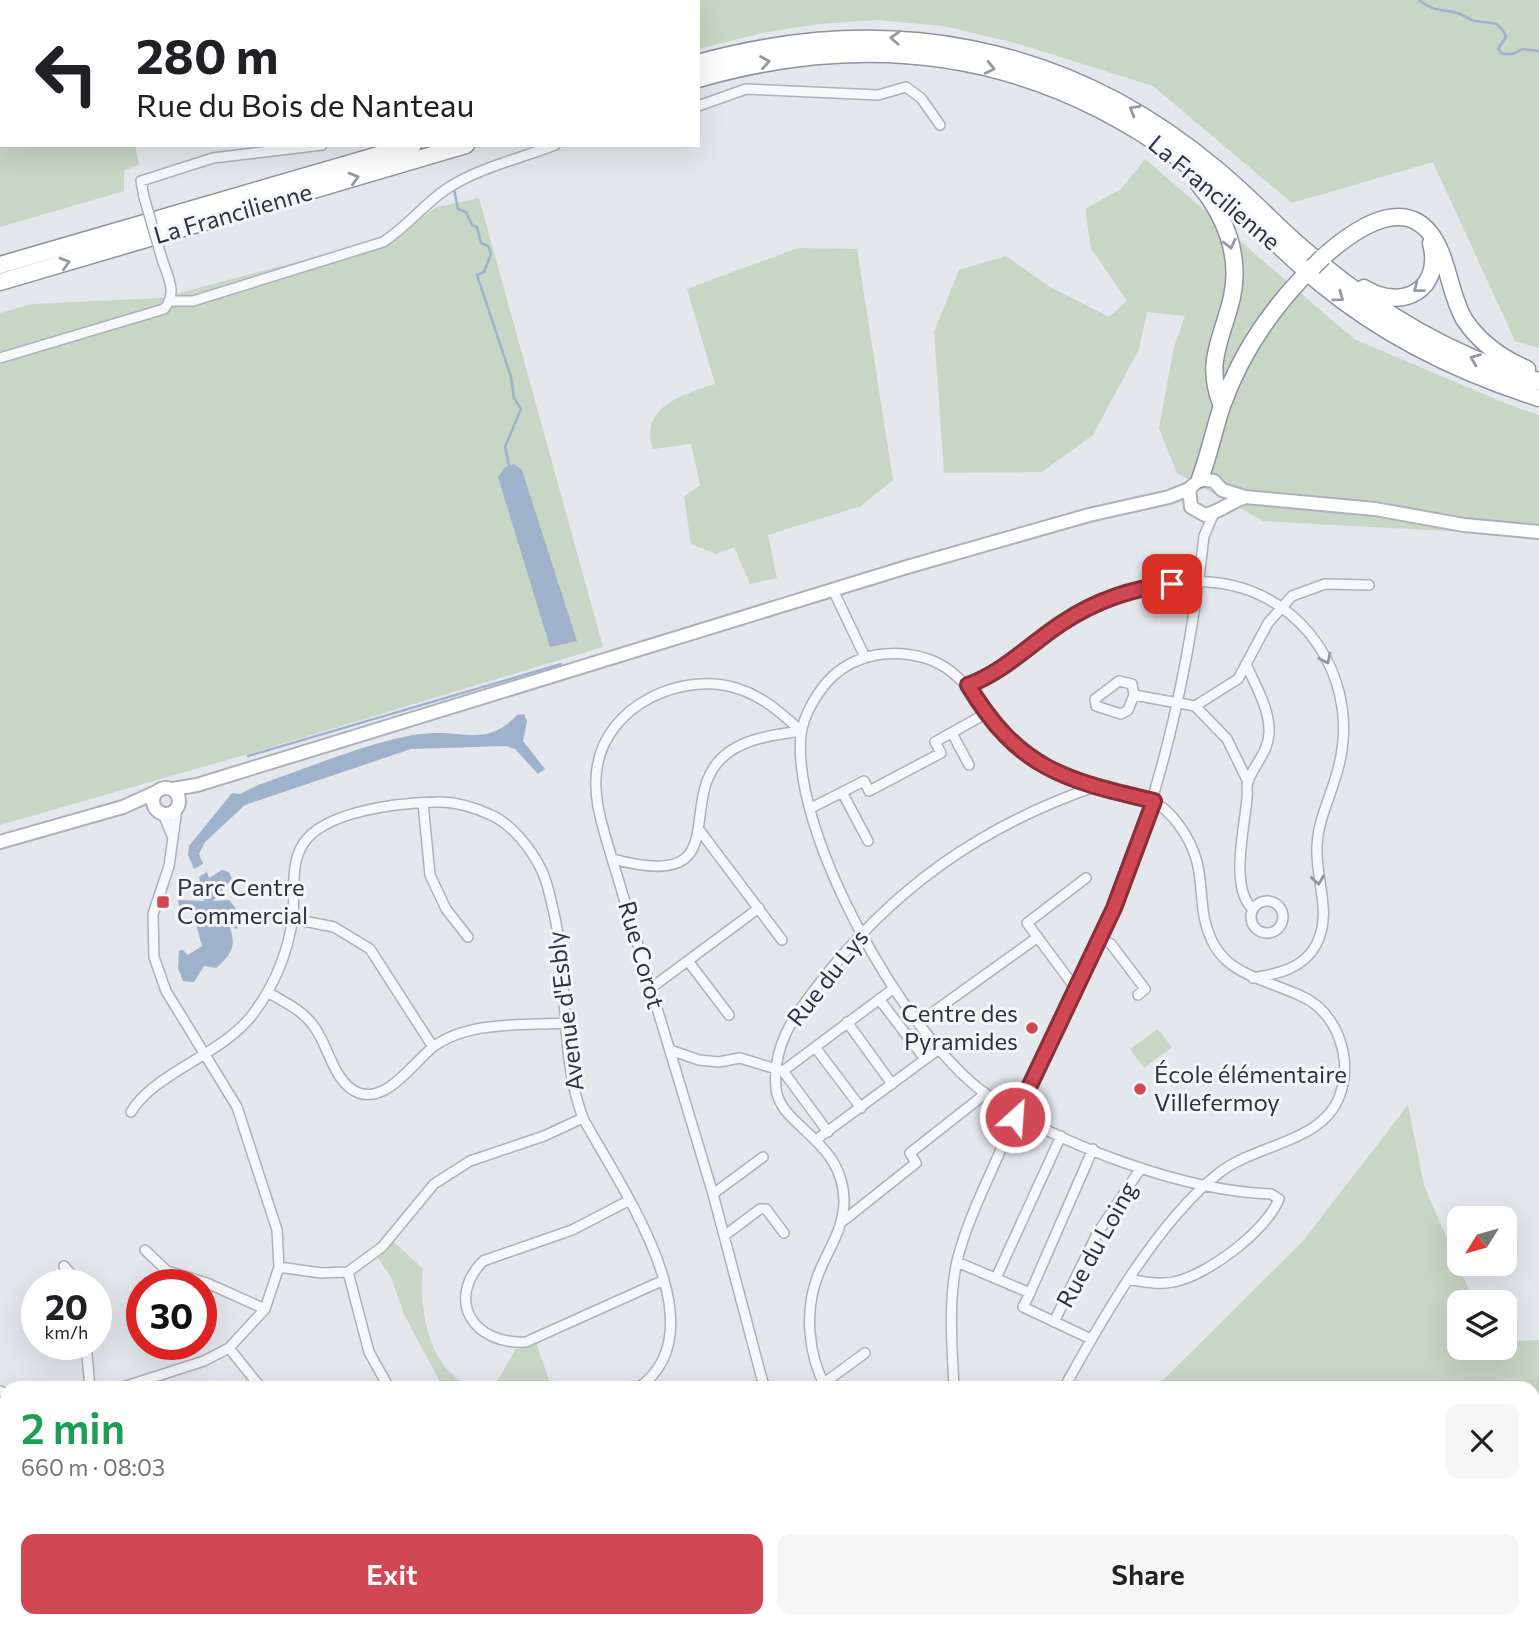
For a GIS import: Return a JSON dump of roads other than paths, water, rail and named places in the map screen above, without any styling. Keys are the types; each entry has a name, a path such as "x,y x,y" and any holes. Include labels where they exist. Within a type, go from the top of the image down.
{"highway":[{"name":"La Francilienne","path":"700,63 770,46 852,38 944,43 1009,57 1059,74 1149,119 1218,170 1316,259 1372,303 1429,337 1480,361 1539,381"},
{"name":"La Francilienne","path":"700,78 737,68 806,56 874,52 942,58 1031,79 1092,105 1158,145 1204,179 1313,277 1364,316 1462,370 1539,398"},
{"path":"1158,145 1209,197 1223,222 1232,250 1235,282 1213,366 1213,379 1222,406"},
{"name":"La Francilienne","path":"0,265 406,147"},
{"name":"La Francilienne","path":"0,282 459,147"},
{"path":"1207,485 1208,458 1222,406 1254,340 1287,293 1336,246 1365,224 1383,218 1407,218 1423,228 1440,249 1453,296 1474,332 1496,353 1539,375"},
{"path":"1316,259 1378,296 1405,297 1423,287 1433,267 1431,244 1423,228"}],"street":[{"path":"700,105 746,89 878,95 906,87 920,98 940,125"},
{"path":"0,358 164,309 171,301 172,290 141,181 180,167 248,152 301,147"},
{"path":"171,301 193,300 383,242 406,227 442,192 461,180 550,147"},
{"path":"1193,508 1207,485"},
{"path":"1207,485 1218,509"},
{"path":"0,842 124,807 164,788 197,785 1089,514 1169,497 1207,485 1245,497 1365,508 1464,524 1539,532"},
{"path":"1169,497 1193,508 1218,509 1245,497"},
{"path":"1193,508 1204,536"},
{"path":"954,1381 950,1323 957,1262 977,1203 1100,938 1154,801 1178,703 1199,582 1204,536 1218,509"},
{"path":"968,685 989,677 1062,623 1090,607 1122,593 1152,586 1199,582 1241,588 1283,608 1307,628 1330,666 1340,694 1344,720 1342,748 1317,845 1323,929 1315,947 1304,960 1277,975 1253,978"},
{"path":"1195,706 1224,690 1248,666 1264,630 1292,596 1325,584 1369,585"},
{"path":"833,590 864,655"},
{"path":"1068,1381 1129,1279 1203,1186 1234,1162 1302,1134 1317,1125 1340,1096 1345,1061 1341,1042 1334,1025 1310,1000 1253,978 1231,965 1208,933 1196,858 1173,819 1154,801 1094,788 1028,757 1005,738 985,714 968,685 950,669 926,658 864,655 850,662 820,689 801,731 802,762 811,808 829,862 860,934 918,1024 939,1049 985,1094 1061,1136 1141,1168 1203,1186 1271,1194 1279,1199 1260,1227 1217,1262 1193,1275 1174,1282 1148,1283 1129,1279"},
{"path":"1248,666 1265,707 1269,733 1261,761 1248,782 1241,879 1245,898 1253,909"},
{"path":"1119,681 1132,684 1134,695 1128,710 1121,714 1096,706 1095,699 1119,681"},
{"name":"Rue Corot","path":"762,1381 713,1194 613,859 595,789 597,765 615,729 634,709 682,685 722,684 765,701 801,731"},
{"path":"1134,695 1195,706 1227,739 1248,782"},
{"path":"811,808 864,781 869,791 903,773 940,753 935,742 985,714"},
{"path":"613,859 663,868 683,859 694,847 700,831 703,788 712,770 727,753 746,741 801,731"},
{"path":"952,733 969,765"},
{"path":"124,807 159,812 178,806 197,785"},
{"name":"Rue du Lys","path":"823,1381 815,1364 809,1320 818,1275 843,1221 842,1181 832,1158 817,1139 783,1107 776,1092 783,1037 801,1007 860,934 903,894 995,829 1043,805 1094,788"},
{"path":"150,1381 204,1361 229,1348 265,1309 279,1267 277,1230 237,1107 166,991 154,957 153,914 169,866 178,806 173,789"},
{"path":"156,792 153,800 173,839"},
{"path":"842,793 867,841"},
{"path":"423,803 430,874 446,909 468,937"},
{"name":"Avenue d'Esbly","path":"131,1112 139,1097 207,1055 250,1018 269,993 293,919 298,855 312,833 333,819 349,814 423,803 461,804 494,816 521,839 542,870 561,942 569,1070 583,1118 649,1238 664,1280 671,1306 671,1330 664,1357 653,1378 648,1381"},
{"path":"700,831 782,940"},
{"path":"1076,989 1027,923 1086,878"},
{"path":"651,988 758,908"},
{"path":"293,919 334,927 370,949 433,1047"},
{"path":"918,1024 1038,937"},
{"path":"1100,938 1111,944 1145,989 1138,995"},
{"path":"688,961 729,1015"},
{"path":"779,1070 815,1047 893,989"},
{"path":"269,993 303,1013 316,1029 341,1077 360,1093 373,1094 388,1088 433,1047 454,1035 477,1028 568,1023"},
{"path":"879,999 925,1059"},
{"path":"847,1022 892,1084"},
{"path":"815,1047 860,1108"},
{"path":"817,1139 939,1049"},
{"path":"670,1050 699,1060 719,1062 740,1058 779,1070 828,1132"},
{"path":"843,1221 916,1163 909,1153 985,1094"},
{"path":"279,1267 321,1273 348,1272 382,1247 434,1184 470,1161 544,1136 583,1118"},
{"path":"996,1278 1061,1136"},
{"path":"1091,1339 1023,1307 1093,1149"},
{"path":"713,1194 763,1157"},
{"name":"Rue du Loing","path":"1054,1322 1097,1234 1141,1168"},
{"path":"628,1201 572,1230 483,1261 472,1272 466,1287 470,1317 479,1330 492,1339 507,1343 526,1342 664,1280"},
{"path":"724,1236 760,1209 766,1209 784,1233"},
{"path":"145,1250 167,1271 207,1283 265,1309"},
{"path":"957,1262 1030,1293"},
{"path":"64,1266 67,1269"},
{"path":"348,1272 369,1352 385,1381"},
{"path":"229,1348 255,1381"},
{"path":"831,1381 865,1353"},
{"path":"87,1360 89,1381"}],"water":[{"path":"514,464 522,470 577,641 550,647 498,477 505,467"},
{"path":"524,714 527,721 523,741 545,769 538,774 515,749 506,746 411,749 245,805 205,842 199,854 203,864 194,869 188,855 189,846 232,793 240,794 322,762 413,735 488,734 517,715"},
{"path":"222,870 229,872 232,879 213,901 229,900 242,916 237,929 229,925 233,939 232,949 216,968 204,966 194,982 183,981 178,968 179,951 183,950 188,955 202,946 191,906 179,906 178,900 204,901 199,877 207,872 209,878"}],"waterway":[{"path":"1419,0 1434,8 1498,25 1506,37 1498,49 1503,54 1513,54 1522,49 1539,51"},
{"path":"454,189 458,209 466,212 472,225 477,227 481,243 488,246 491,254 484,272 477,275 511,377 514,398 521,409 505,447 509,465"},
{"path":"248,756 561,664"}],"place":[{"name":"Parc Centre Commercial","path":"163,902"},
{"name":"Centre des Pyramides","path":"1032,1028"},
{"name":"École élémentaire Villefermoy","path":"1140,1089"}]}
